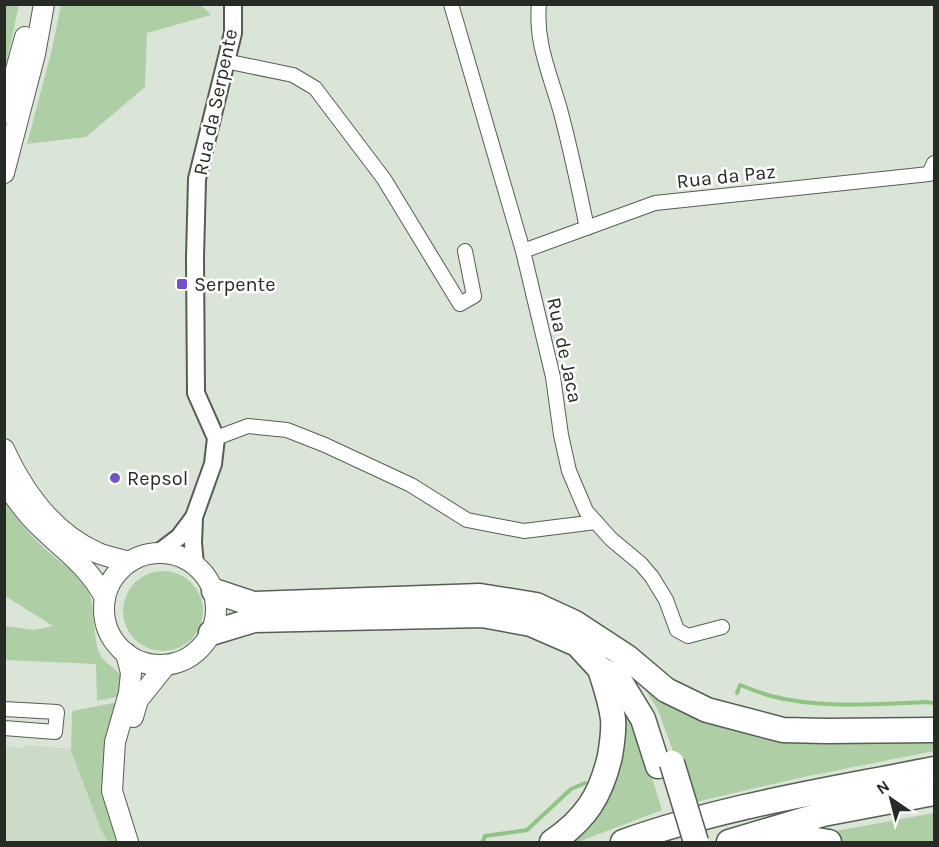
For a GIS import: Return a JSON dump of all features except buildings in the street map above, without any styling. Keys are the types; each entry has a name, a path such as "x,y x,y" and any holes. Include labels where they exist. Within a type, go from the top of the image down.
{"highway":[{"path":"214,591 253,604 480,596 536,605 575,622 604,658 613,719 612,746 604,781 590,808 571,830 552,843"},
{"path":"211,633 254,620 482,615 531,624 577,644 604,658 642,689 656,717 680,843"},
{"path":"604,658 627,657 666,690 706,710 783,730 934,730"},
{"path":"665,765 696,843"},
{"path":"623,843 649,833 758,804 934,769"},
{"path":"729,843 823,814 934,793"},
{"path":"768,832 829,843"}],"main road":[{"path":"4,113 24,40 31,4"},
{"path":"4,173 44,4"},
{"path":"4,449 14,470 40,509 69,537 98,553 129,562"},
{"path":"4,482 35,522 85,567 96,580 105,598"},
{"path":"158,553 178,556 195,565 206,577 214,591 216,605 216,619 203,645 180,662 165,665 151,664 126,654 115,642 104,614 105,598 113,578 129,562 148,554 158,553"},
{"path":"126,654 131,673 129,693 115,742 111,791 128,843"},
{"path":"140,843 135,835 126,800 124,771 126,740 138,700 165,665"}],"street":[{"name":"Rua da Serpente","path":"216,438 196,393 197,179 233,33 234,4"},
{"name":"Rua de Jaca","path":"450,4 523,251 553,377 561,435 569,471 586,511 610,539 641,564 652,577 666,600 677,630 687,636 722,627"},
{"path":"539,4 537,22 542,54 561,112 587,228"},
{"path":"225,61 293,75 315,88 384,179 460,304 474,296 465,251"},
{"name":"Rua da Paz","path":"523,251 655,203 929,174 934,163"},
{"path":"195,565 194,517 213,464 216,438 248,426 286,430 326,445 411,485 467,520 524,531 596,522"},
{"path":"158,553 178,537 194,517"},
{"path":"4,709 57,712 55,732 4,728"}],"shaded area":[{"path":"26,745 71,749 101,830 108,842 5,842 4,746 24,748"}],"green space":[{"path":"4,5 19,5 5,69"},
{"path":"61,5 201,5 211,15 147,33 145,87 86,137 27,144"},
{"path":"4,501 31,535 75,573 87,588 92,602 99,652 103,659 123,678 121,696 97,701 96,664 5,660 5,626 34,630 53,626 5,596"},
{"path":"163,571 178,574 191,583 200,596 203,611 200,626 191,639 178,648 163,651 148,648 135,639 126,626 123,611 126,596 135,583 148,574"},
{"path":"635,673 695,711 934,736 934,751 794,779 692,803 658,710"},
{"path":"119,702 106,790 112,826 119,842 108,842 101,830 71,750 72,711"},
{"path":"616,706 625,710 640,739 662,810 578,842 562,842 582,826"},
{"path":"934,813 934,842 844,842 825,833"}],"waterway":[{"path":"737,693 740,685 771,696 809,703 848,705 934,703"},
{"path":"483,842 485,836 527,830 571,789 585,783"}],"place":[{"name":"Serpente","path":"182,284"},
{"name":"Repsol","path":"115,478"}]}
